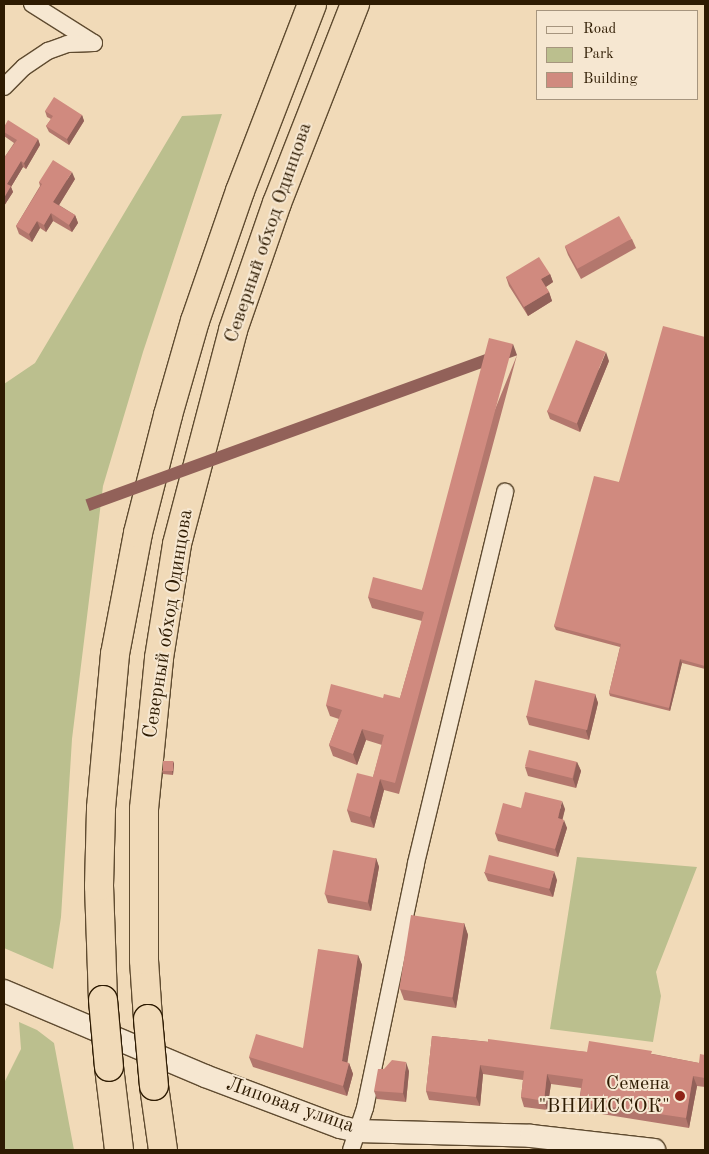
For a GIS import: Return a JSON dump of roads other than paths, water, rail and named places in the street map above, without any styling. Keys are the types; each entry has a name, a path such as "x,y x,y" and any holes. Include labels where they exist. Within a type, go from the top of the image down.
{"highway":[{"name":"Северный обход Одинцова","path":"119,1150 103,1000 99,886 101,808 115,654 138,533 168,415 195,322 240,190 312,4"},
{"name":"Северный обход Одинцова","path":"163,1150 154,1086 143,932 144,809 160,658 177,544 233,330 281,194 355,4"}],"street":[{"path":"4,87 24,66 48,51 67,44 94,43 32,4"},
{"path":"354,1141 366,1102 416,862 505,492"},
{"name":"Липовая улица","path":"4,991 205,1076 340,1127 354,1141 531,1136 654,1150"}],"place":[{"name":"Семена \"ВНИИССОК\"","path":"680,1096"}]}
